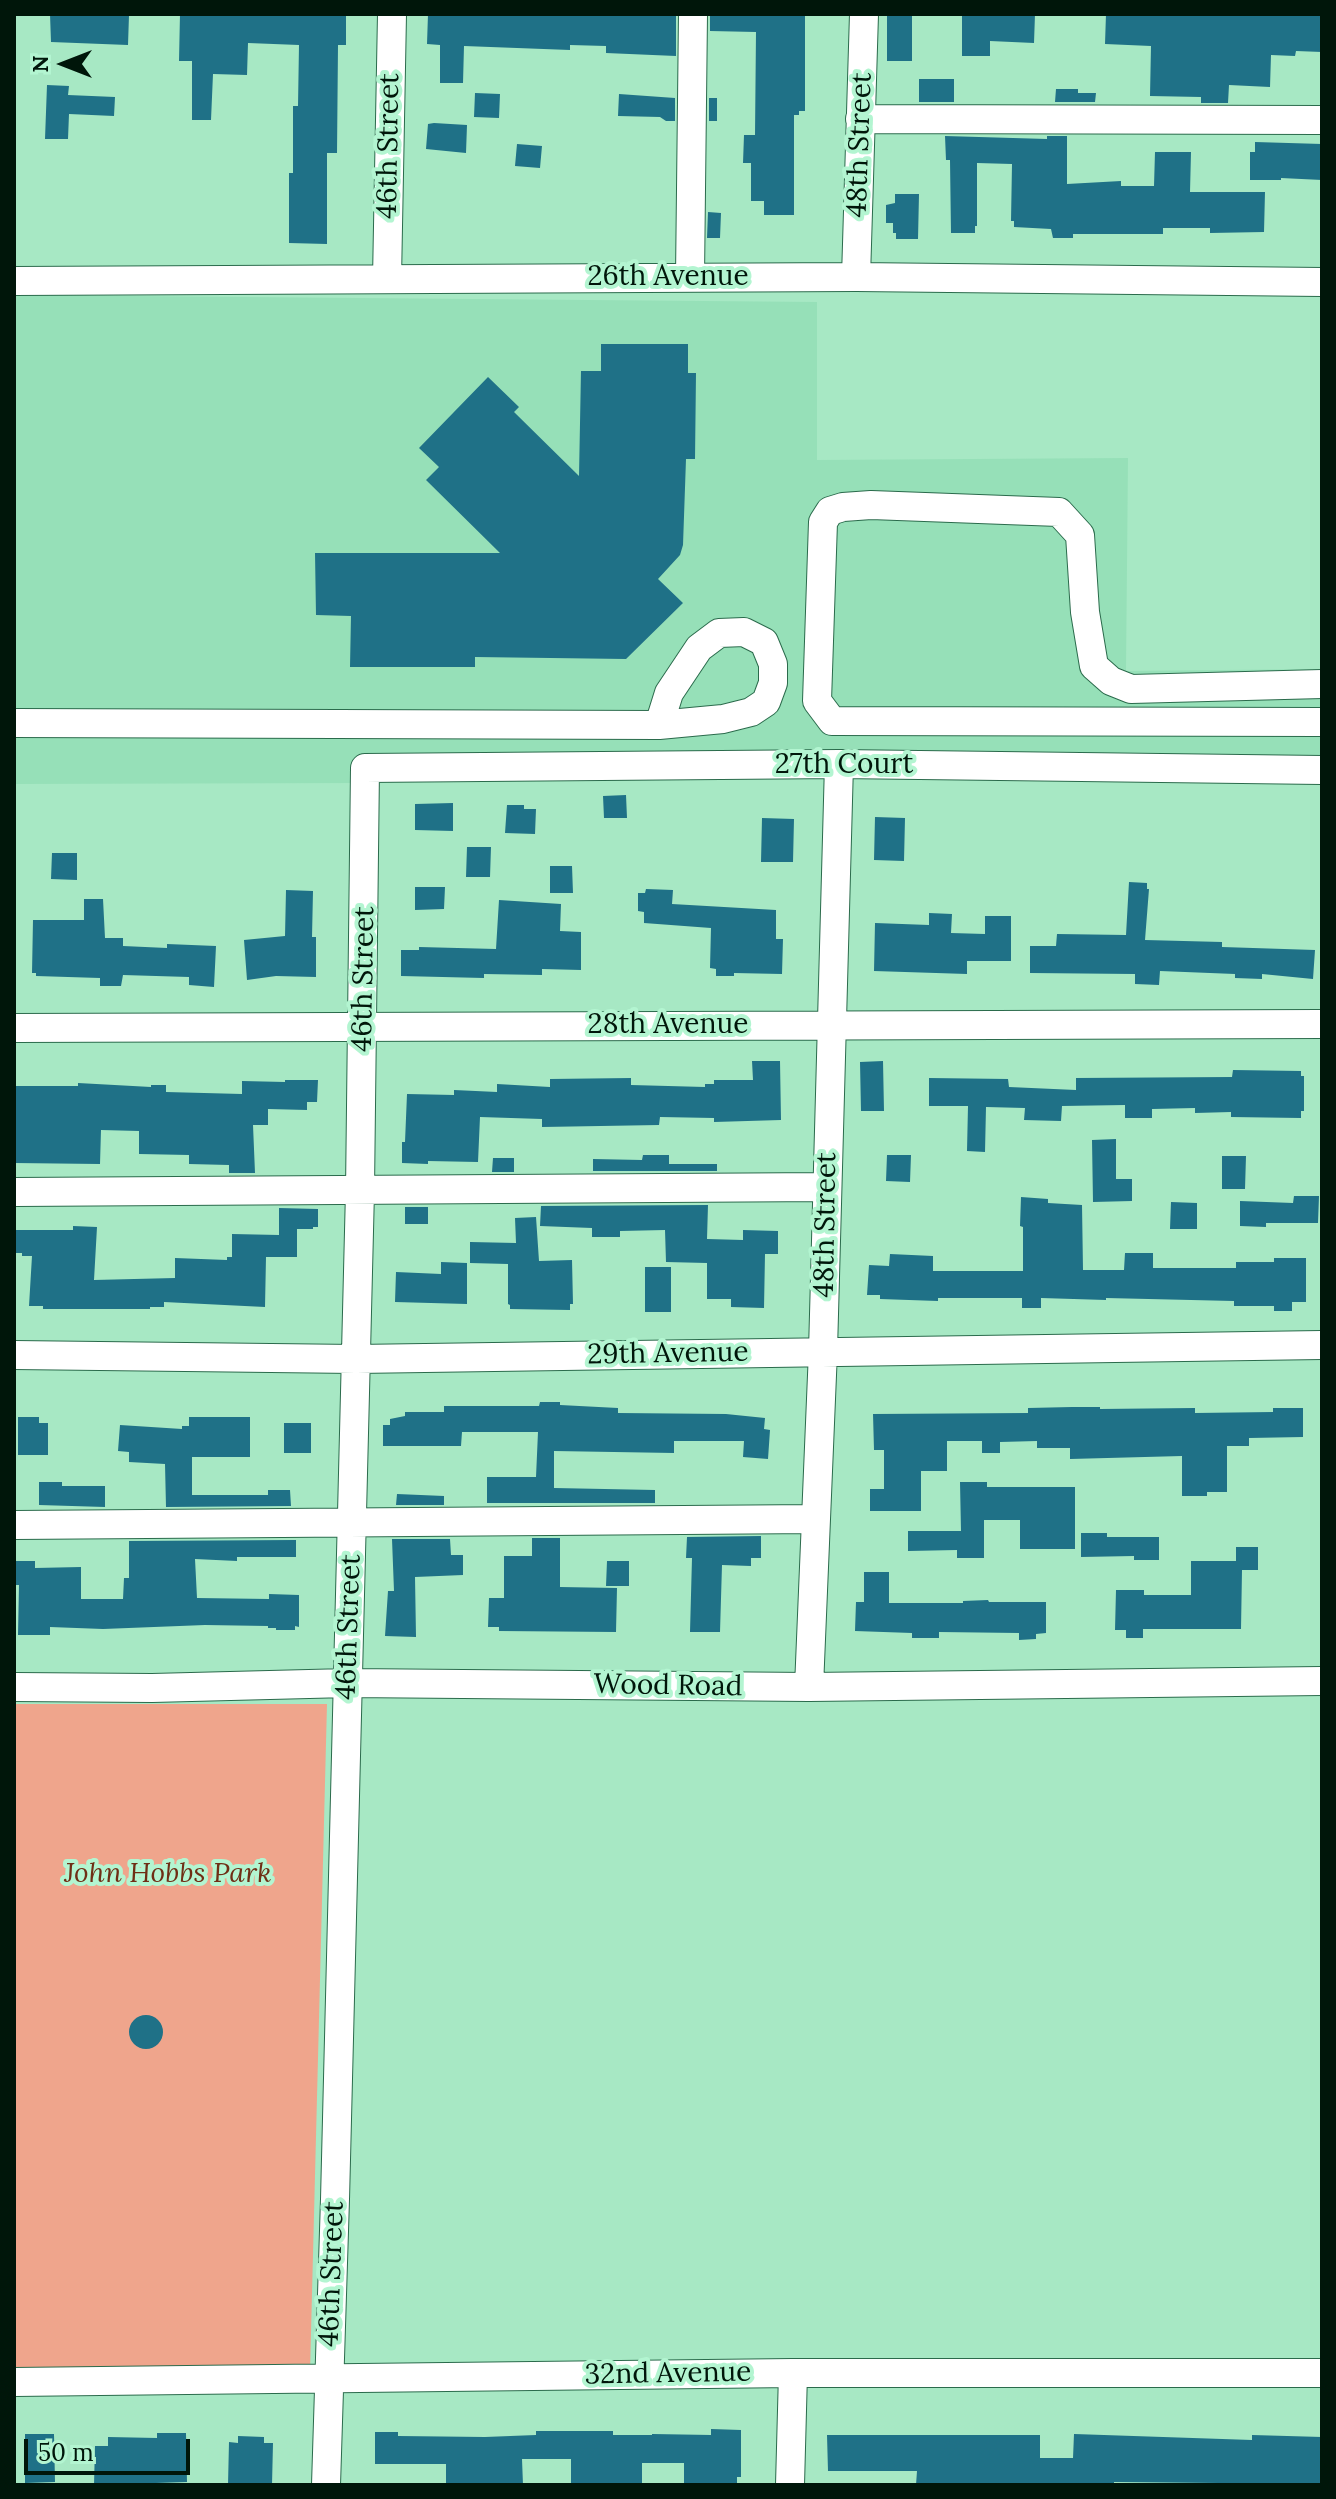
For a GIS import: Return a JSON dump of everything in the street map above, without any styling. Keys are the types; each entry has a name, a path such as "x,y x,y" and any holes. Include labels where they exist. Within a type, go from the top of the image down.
{"street":[{"name":"46th Street","path":"387,279 392,14"},
{"path":"690,277 693,14"},
{"name":"48th Street","path":"856,277 864,14"},
{"path":"860,119 1322,120"},
{"name":"26th Avenue","path":"14,281 856,277 1322,282"},
{"path":"1322,684 1131,689 1111,681 1094,666 1085,612 1080,535 1059,512 871,505 830,511 823,522 817,701 832,721 1322,722"},
{"path":"14,723 659,725"},
{"name":"48th Street","path":"809,1687 823,1351 839,764"},
{"name":"27th Court","path":"365,768 839,764 1322,770"},
{"name":"46th Street","path":"326,2485 364,1025 365,768"},
{"name":"28th Avenue","path":"14,1028 1322,1024"},
{"path":"14,1192 827,1187"},
{"name":"29th Avenue","path":"14,1355 356,1359 1322,1345"},
{"path":"14,1525 816,1519"},
{"name":"Wood Road","path":"14,1687 152,1688 348,1683 809,1687 1322,1681"},
{"path":"790,2485 793,2373"},
{"name":"32nd Avenue","path":"14,2382 793,2373 1322,2373"}],"shaded area":[{"path":"14,295 817,302 817,460 1128,458 1126,671 1322,669 1322,765 400,762 361,783 14,784"}],"green space":[{"name":"John Hobbs Park","path":"14,1704 327,1704 310,2372 14,2370"}],"building":[{"path":"50,14 129,15 128,45 51,42"},
{"path":"180,14 346,14 346,45 338,45 337,153 327,153 327,244 289,243 289,173 293,173 293,106 298,106 299,45 248,43 247,75 213,74 211,120 192,120 192,61 179,61"},
{"path":"428,14 676,14 676,56 606,53 606,46 570,45 570,50 464,46 463,83 440,83 440,45 427,44"},
{"path":"710,14 805,14 805,111 794,115 794,215 764,215 764,201 751,201 751,163 743,163 744,135 755,135 756,32 710,31"},
{"path":"887,14 912,14 912,61 887,61"},
{"path":"962,14 1035,14 1034,43 990,41 990,56 962,56"},
{"path":"1106,14 1322,14 1322,52 1296,51 1295,56 1271,55 1270,87 1229,85 1228,103 1201,103 1201,97 1150,96 1151,46 1105,44"},
{"path":"919,79 954,79 954,102 919,102"},
{"path":"47,85 69,86 68,95 115,97 114,116 69,114 68,139 45,139"},
{"path":"1056,89 1096,93 1095,102 1055,102"},
{"path":"475,93 500,94 499,118 474,117"},
{"path":"619,94 675,98 675,121 660,117 618,116"},
{"path":"709,98 717,98 717,121 709,121"},
{"path":"428,124 467,125 466,153 426,149"},
{"path":"945,136 1047,139 1047,136 1067,136 1067,184 1121,181 1121,186 1154,186 1155,152 1191,152 1190,192 1265,192 1264,232 1210,233 1210,228 1163,228 1163,234 1073,234 1073,238 1053,238 1051,229 1014,227 1014,221 1011,221 1012,164 977,163 975,233 951,233 950,160 946,160"},
{"path":"1255,142 1322,144 1322,180 1250,180 1250,152 1255,152"},
{"path":"517,144 542,146 540,168 515,166"},
{"path":"895,194 919,194 918,239 896,239 893,223 886,223 886,205 895,203"},
{"path":"708,212 721,213 720,238 707,238"},
{"path":"601,344 688,344 688,373 696,373 695,459 686,459 680,555 658,579 683,603 626,659 475,657 475,667 350,667 351,616 316,615 315,553 500,553 426,480 439,467 419,448 488,377 519,407 514,412 579,476 581,371 601,371"},
{"path":"626,795 627,818 604,818 603,796"},
{"path":"453,803 453,831 415,830 415,804"},
{"path":"507,805 536,809 535,834 505,833"},
{"path":"875,817 905,818 904,861 874,860"},
{"path":"762,818 794,819 793,862 761,862"},
{"path":"467,847 491,847 490,877 466,877"},
{"path":"52,853 77,853 77,880 51,879"},
{"path":"550,866 572,866 573,893 550,893"},
{"path":"1129,882 1147,883 1149,889 1145,940 1222,942 1222,947 1315,950 1313,979 1262,974 1262,979 1235,978 1235,974 1160,971 1159,985 1135,984 1135,974 1030,973 1030,946 1056,946 1057,934 1126,935"},
{"path":"415,887 445,887 444,909 415,910"},
{"path":"646,889 673,890 672,904 776,910 776,939 783,939 782,974 734,973 734,976 716,976 716,969 710,968 711,928 644,923 644,912 638,911 638,893 645,893"},
{"path":"286,890 313,891 312,937 316,937 316,977 276,976 247,980 244,940 285,936"},
{"path":"84,899 103,899 105,938 123,938 123,946 216,946 214,987 189,985 189,977 123,975 121,986 100,986 100,978 36,976 32,973 33,920 84,920"},
{"path":"499,900 561,904 560,931 581,932 581,970 542,969 542,975 484,974 484,978 401,976 401,950 419,950 419,947 496,949"},
{"path":"929,913 952,914 951,933 985,934 985,916 1011,916 1011,961 967,961 967,974 874,971 875,923 929,925"},
{"path":"752,1061 780,1061 781,1120 714,1122 714,1118 660,1117 659,1125 542,1127 542,1119 480,1117 478,1162 402,1163 407,1094 454,1095 454,1090 497,1092 497,1084 550,1087 550,1079 631,1078 631,1085 705,1087 705,1084 714,1084 714,1080 753,1080"},
{"path":"883,1061 884,1111 861,1111 860,1062"},
{"path":"1233,1070 1301,1071 1301,1076 1304,1076 1304,1111 1301,1111 1301,1118 1231,1117 1231,1112 1195,1113 1195,1108 1152,1109 1152,1118 1125,1118 1125,1105 1062,1106 1061,1121 1024,1120 1025,1108 986,1107 985,1152 967,1151 968,1106 929,1106 929,1078 1008,1079 1009,1087 1076,1090 1076,1078 1232,1077"},
{"path":"318,1080 317,1102 307,1102 307,1110 268,1109 268,1125 253,1125 255,1173 229,1173 229,1165 189,1164 189,1155 139,1154 139,1131 101,1130 100,1164 14,1163 14,1086 78,1086 78,1083 166,1085 166,1092 242,1094 242,1081"},
{"path":"1116,1139 1116,1179 1132,1179 1132,1201 1093,1202 1092,1140"},
{"path":"643,1155 669,1155 669,1164 717,1164 717,1171 593,1171 593,1159 642,1160"},
{"path":"887,1155 911,1155 910,1182 886,1181"},
{"path":"1222,1156 1246,1156 1245,1189 1222,1189"},
{"path":"493,1158 514,1158 514,1172 492,1172"},
{"path":"1294,1196 1319,1196 1318,1223 1240,1226 1240,1201 1293,1203"},
{"path":"1021,1197 1048,1199 1048,1203 1082,1205 1083,1270 1124,1270 1125,1253 1153,1253 1153,1268 1236,1268 1236,1262 1306,1258 1306,1302 1292,1302 1292,1311 1274,1311 1274,1306 1234,1306 1234,1301 1041,1298 1041,1308 1022,1308 1022,1298 938,1298 938,1301 880,1299 880,1295 867,1295 869,1265 889,1266 890,1254 933,1256 933,1271 1023,1271"},
{"path":"1171,1202 1197,1203 1197,1229 1170,1229"},
{"path":"708,1205 707,1239 743,1240 743,1230 778,1231 778,1254 765,1254 764,1308 731,1307 731,1299 707,1299 707,1263 666,1262 665,1230 620,1231 620,1237 592,1237 592,1228 540,1226 541,1206"},
{"path":"405,1207 428,1207 428,1224 405,1224"},
{"path":"279,1208 318,1209 318,1227 297,1229 297,1257 266,1257 265,1307 164,1302 164,1307 150,1309 43,1309 43,1306 29,1306 32,1256 14,1253 14,1230 97,1227 94,1280 175,1278 175,1258 227,1260 227,1257 232,1257 232,1234 279,1235"},
{"path":"536,1217 539,1261 572,1260 573,1304 570,1304 570,1310 510,1309 508,1264 470,1263 470,1242 516,1243 515,1218"},
{"path":"441,1262 467,1263 467,1304 395,1302 396,1272 441,1274"},
{"path":"645,1267 671,1267 671,1312 645,1312"},
{"path":"540,1402 618,1408 618,1413 726,1414 765,1418 764,1429 770,1430 768,1459 743,1457 744,1441 674,1441 674,1453 554,1451 554,1488 655,1490 655,1503 487,1503 487,1477 536,1477 538,1432 462,1432 461,1446 383,1446 383,1425 390,1425 390,1419 405,1416 405,1412 444,1412 444,1406 539,1406"},
{"path":"1028,1408 1195,1408 1195,1413 1273,1412 1273,1408 1303,1408 1303,1437 1249,1438 1249,1446 1227,1446 1227,1492 1207,1492 1207,1496 1182,1496 1182,1456 1070,1459 1070,1448 1037,1448 1037,1441 1000,1442 1000,1453 982,1453 982,1441 947,1441 947,1471 921,1471 921,1511 870,1511 870,1489 884,1489 884,1450 874,1450 873,1414 1028,1413"},
{"path":"18,1417 39,1417 39,1423 48,1423 48,1455 18,1455"},
{"path":"189,1417 250,1417 250,1457 192,1457 192,1495 268,1495 268,1490 290,1490 291,1506 166,1507 165,1464 129,1462 129,1452 118,1451 120,1425 182,1429 182,1426 189,1426"},
{"path":"284,1423 311,1423 311,1453 284,1453"},
{"path":"39,1482 62,1482 62,1486 105,1486 105,1507 39,1505"},
{"path":"960,1482 987,1482 987,1487 1075,1487 1075,1549 1020,1549 1020,1520 984,1520 984,1558 957,1558 957,1550 908,1551 908,1531 961,1531"},
{"path":"397,1494 444,1496 444,1505 396,1505"},
{"path":"1081,1533 1107,1533 1107,1537 1159,1537 1159,1560 1134,1560 1134,1556 1081,1557"},
{"path":"761,1536 761,1558 751,1558 751,1566 722,1565 720,1632 690,1632 692,1558 686,1558 687,1537"},
{"path":"532,1538 560,1538 560,1587 617,1588 616,1632 499,1631 499,1627 488,1627 489,1598 504,1598 504,1556 532,1556"},
{"path":"392,1539 450,1539 451,1555 463,1555 463,1575 415,1577 416,1637 385,1636 388,1591 394,1591"},
{"path":"296,1540 296,1557 237,1557 237,1561 195,1559 197,1598 269,1599 269,1594 299,1595 299,1627 295,1626 295,1630 276,1630 268,1626 205,1625 103,1629 50,1627 50,1635 18,1635 19,1585 14,1585 14,1561 35,1561 35,1568 81,1567 81,1599 123,1599 124,1578 129,1578 129,1541"},
{"path":"1236,1547 1258,1547 1258,1570 1242,1570 1241,1629 1143,1629 1143,1638 1126,1638 1126,1630 1115,1630 1116,1590 1144,1590 1144,1595 1191,1595 1191,1561 1236,1561"},
{"path":"607,1561 629,1561 629,1586 606,1586"},
{"path":"864,1572 889,1572 889,1603 1046,1602 1046,1633 1036,1634 1036,1639 1019,1640 1019,1633 939,1632 939,1638 912,1638 912,1633 855,1631 856,1602 864,1602"},
{"path":"146,2015 158,2020 163,2032 158,2044 146,2049 134,2044 129,2032 134,2020"},
{"path":"711,2429 741,2430 741,2477 737,2477 737,2485 684,2485 684,2463 642,2463 642,2485 571,2485 571,2459 522,2459 523,2485 446,2485 446,2464 375,2464 375,2432 398,2432 398,2436 485,2437 536,2435 536,2431 711,2435"},
{"path":"157,2433 186,2433 187,2482 94,2485 95,2446 108,2446 108,2437 157,2438"},
{"path":"25,2434 54,2434 55,2482 25,2483"},
{"path":"1074,2434 1252,2440 1252,2435 1322,2437 1322,2484 1114,2482 1114,2485 916,2485 917,2471 828,2471 827,2435 1040,2435 1040,2458 1073,2458"},
{"path":"238,2436 264,2437 264,2443 273,2443 272,2485 228,2485 229,2442 238,2443"}]}
